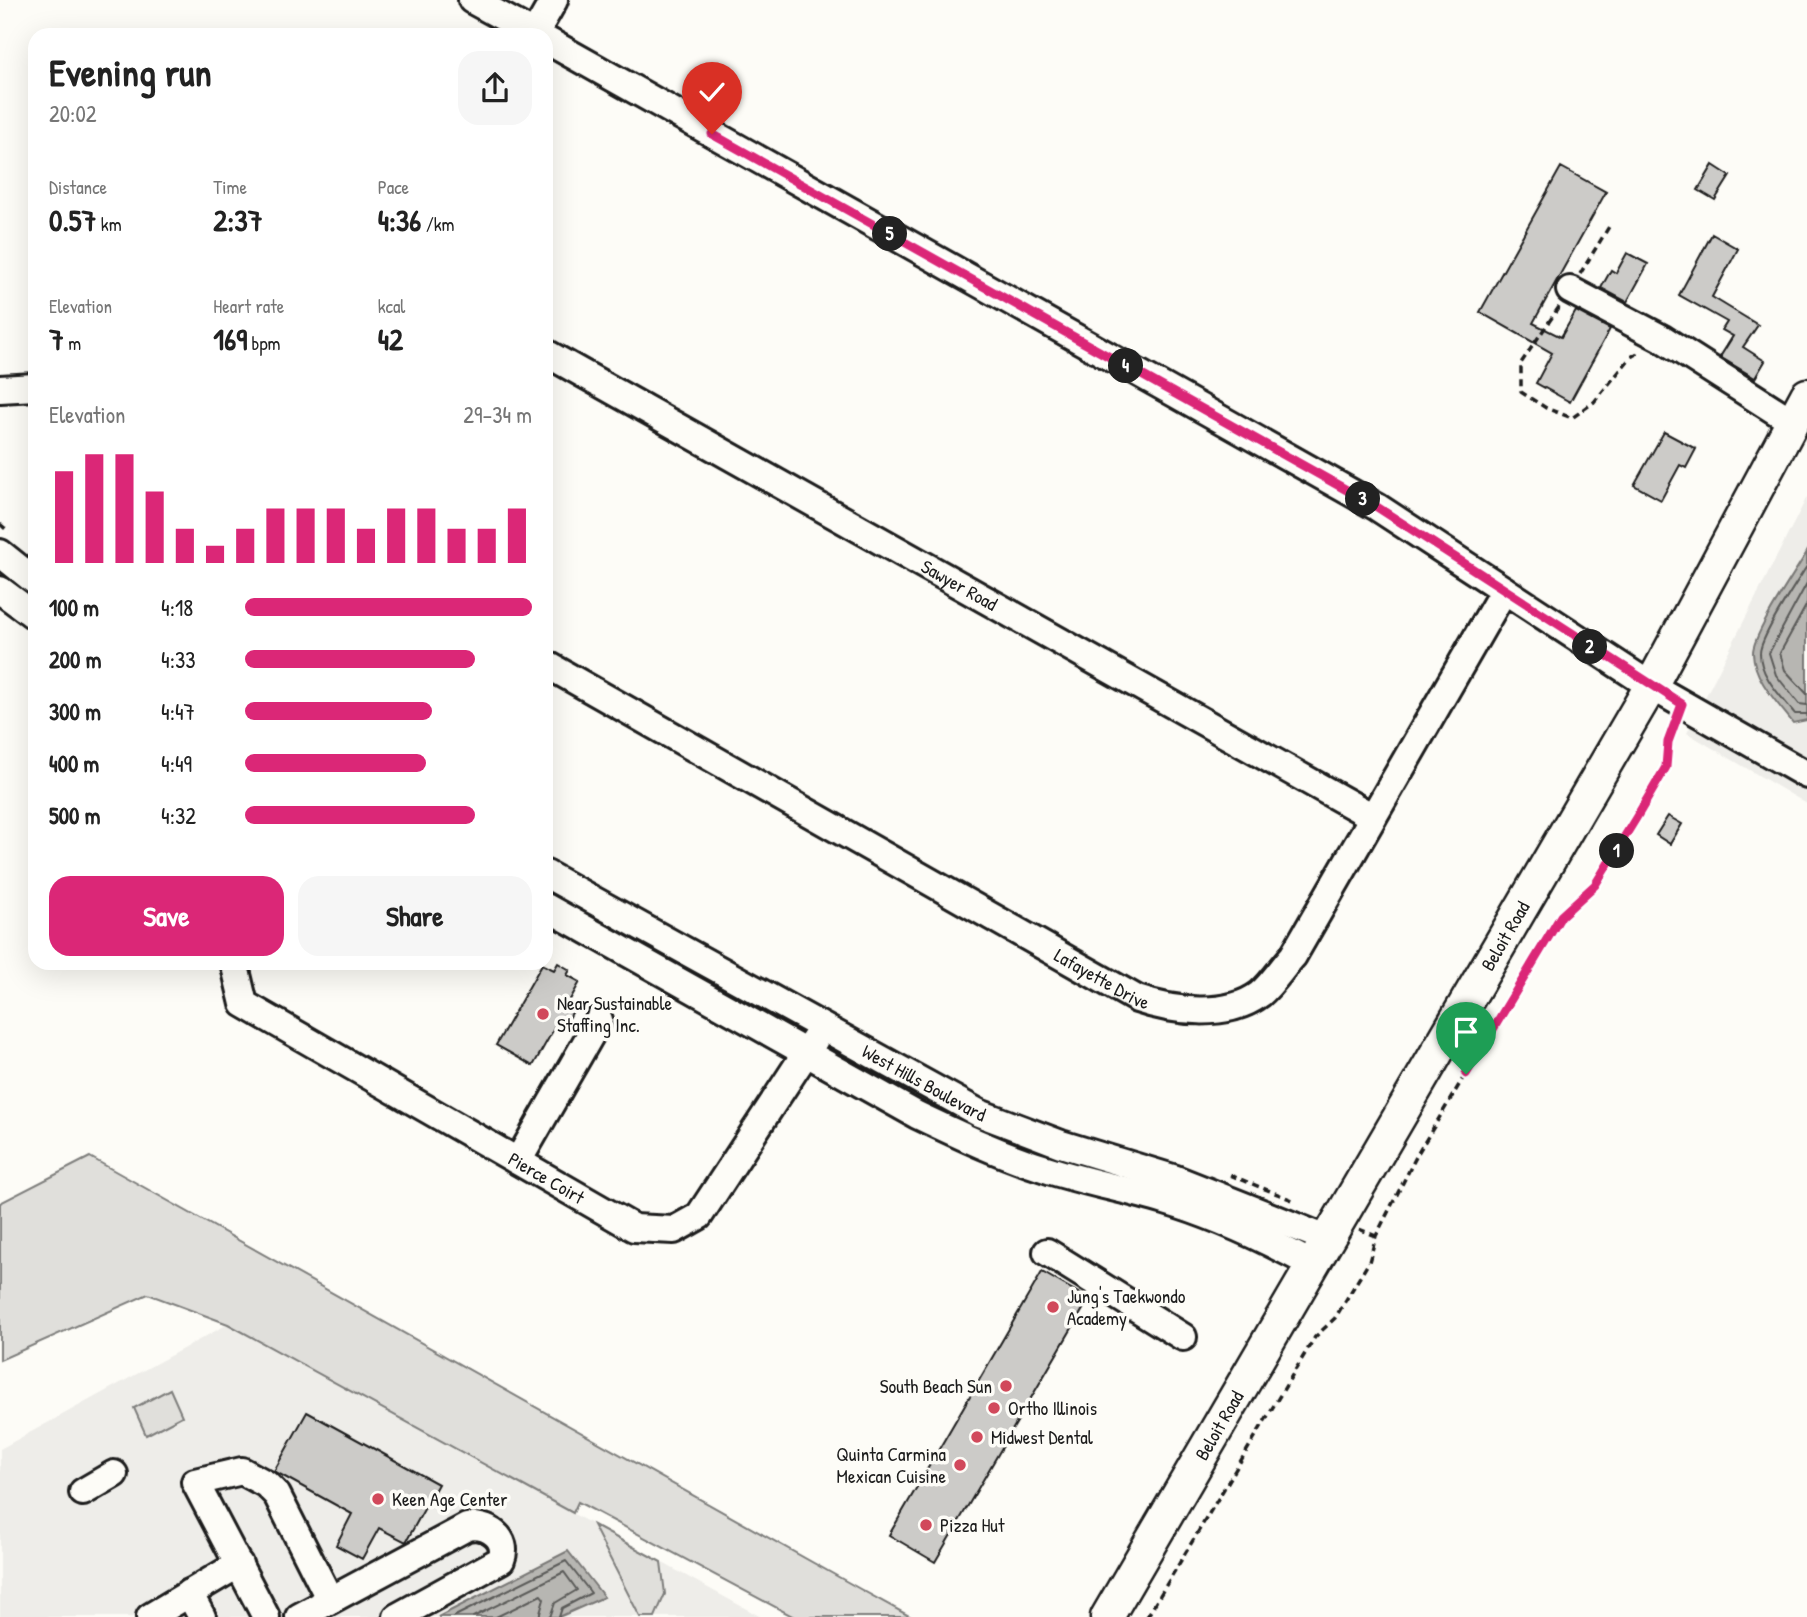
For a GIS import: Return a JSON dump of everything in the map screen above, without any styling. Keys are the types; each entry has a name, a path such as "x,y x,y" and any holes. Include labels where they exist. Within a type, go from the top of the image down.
{"main road":[{"name":"Beloit Road","path":"1107,1617 1651,686 1800,408"}],"street":[{"path":"472,0 522,28"},
{"path":"539,28 554,0"},
{"path":"553,44 1377,507 1651,686 1807,775"},
{"path":"1570,290 1800,408"},
{"name":"Sawyer Road","path":"553,357 1373,817"},
{"path":"0,388 28,387"},
{"path":"0,553 28,575"},
{"path":"0,590 28,611"},
{"name":"Lafayette Drive","path":"553,668 1136,999 1162,1007 1220,1008 1238,1004 1259,994 1293,956 1504,590"},
{"name":"West Hills Boulevard","path":"553,878 949,1098 1005,1124 1176,1179 1326,1241"},
{"name":"West Hills Boulevard","path":"553,911 917,1115 968,1140 1048,1170 1200,1212 1261,1237 1326,1241"},
{"name":"Pierce Coirt","path":"236,970 244,1004 634,1228 674,1230 699,1216 821,1029"},
{"path":"518,1161 599,1020"},
{"path":"1047,1252 1183,1337"},
{"path":"266,1617 195,1482 242,1471 266,1484 277,1495 317,1610 467,1527 479,1524 487,1527 499,1538 504,1552 501,1560 397,1617"},
{"path":"83,1492 114,1474"},
{"path":"150,1617 239,1564"},
{"path":"189,1593 202,1617"}],"path":[{"path":"1610,225 1521,363 1521,391 1546,408 1572,418 1594,402 1631,356 1663,339"},
{"path":"1147,1617 1315,1337 1335,1318 1369,1262 1376,1236 1418,1153 1561,916 1606,870 1666,767 1668,742 1682,704"},
{"path":"1221,1171 1304,1205"},
{"path":"1326,1241 1376,1236"}],"shaded area":[{"path":"1807,497 1807,804 1687,733"},
{"path":"90,1157 911,1617 794,1617 578,1502 573,1513 228,1324 148,1294 0,1360 0,1203"},
{"path":"228,1324 761,1617 0,1617 0,1449"},
{"path":"170,1389 182,1416 146,1435 134,1408"},
{"path":"593,1525 661,1562 665,1594 655,1617 640,1617"}],"water":[{"path":"1807,552 1807,720 1793,723 1762,682 1753,653 1759,632"},
{"path":"568,1551 604,1597 559,1617 438,1617"}],"building":[{"path":"1713,165 1730,176 1715,200 1698,190"},
{"path":"1561,167 1606,192 1533,323 1561,337 1576,311 1610,329 1570,402 1536,383 1552,353 1480,312"},
{"path":"1712,234 1738,249 1712,297 1758,325 1743,347 1765,361 1755,378 1720,357 1733,336 1722,330 1727,322 1679,295"},
{"path":"1627,253 1648,264 1627,302 1601,288 1611,270 1616,273"},
{"path":"1664,432 1696,449 1686,468 1680,465 1661,500 1634,485"},
{"path":"1668,816 1682,824 1670,844 1656,835"},
{"name":"Near Sustainable Staffing Inc.","path":"558,963 570,970 567,975 580,982 567,1005 574,1009 567,1022 560,1018 533,1066 496,1045 539,970 554,970"},
{"path":"1042,1272 1089,1299 935,1562 889,1535"},
{"name":"Keen Age Center","path":"307,1412 438,1484 406,1542 379,1528 362,1559 336,1545 352,1514 274,1471"}],"place":[{"name":"Near Sustainable Staffing Inc.","path":"543,1014"},
{"name":"Jung's Taekwondo Academy","path":"1053,1307"},
{"name":"South Beach Sun","path":"1006,1386"},
{"name":"Ortho Illinois","path":"994,1408"},
{"name":"Midwest Dental","path":"977,1437"},
{"name":"Quinta Carmina Mexican Cuisine","path":"960,1465"},
{"name":"Keen Age Center","path":"378,1499"},
{"name":"Pizza Hut","path":"926,1525"}],"route":[{"path":"712,134 1377,507 1682,704 1668,742 1666,767 1606,870 1595,885 1561,916 1466,1074"}]}
